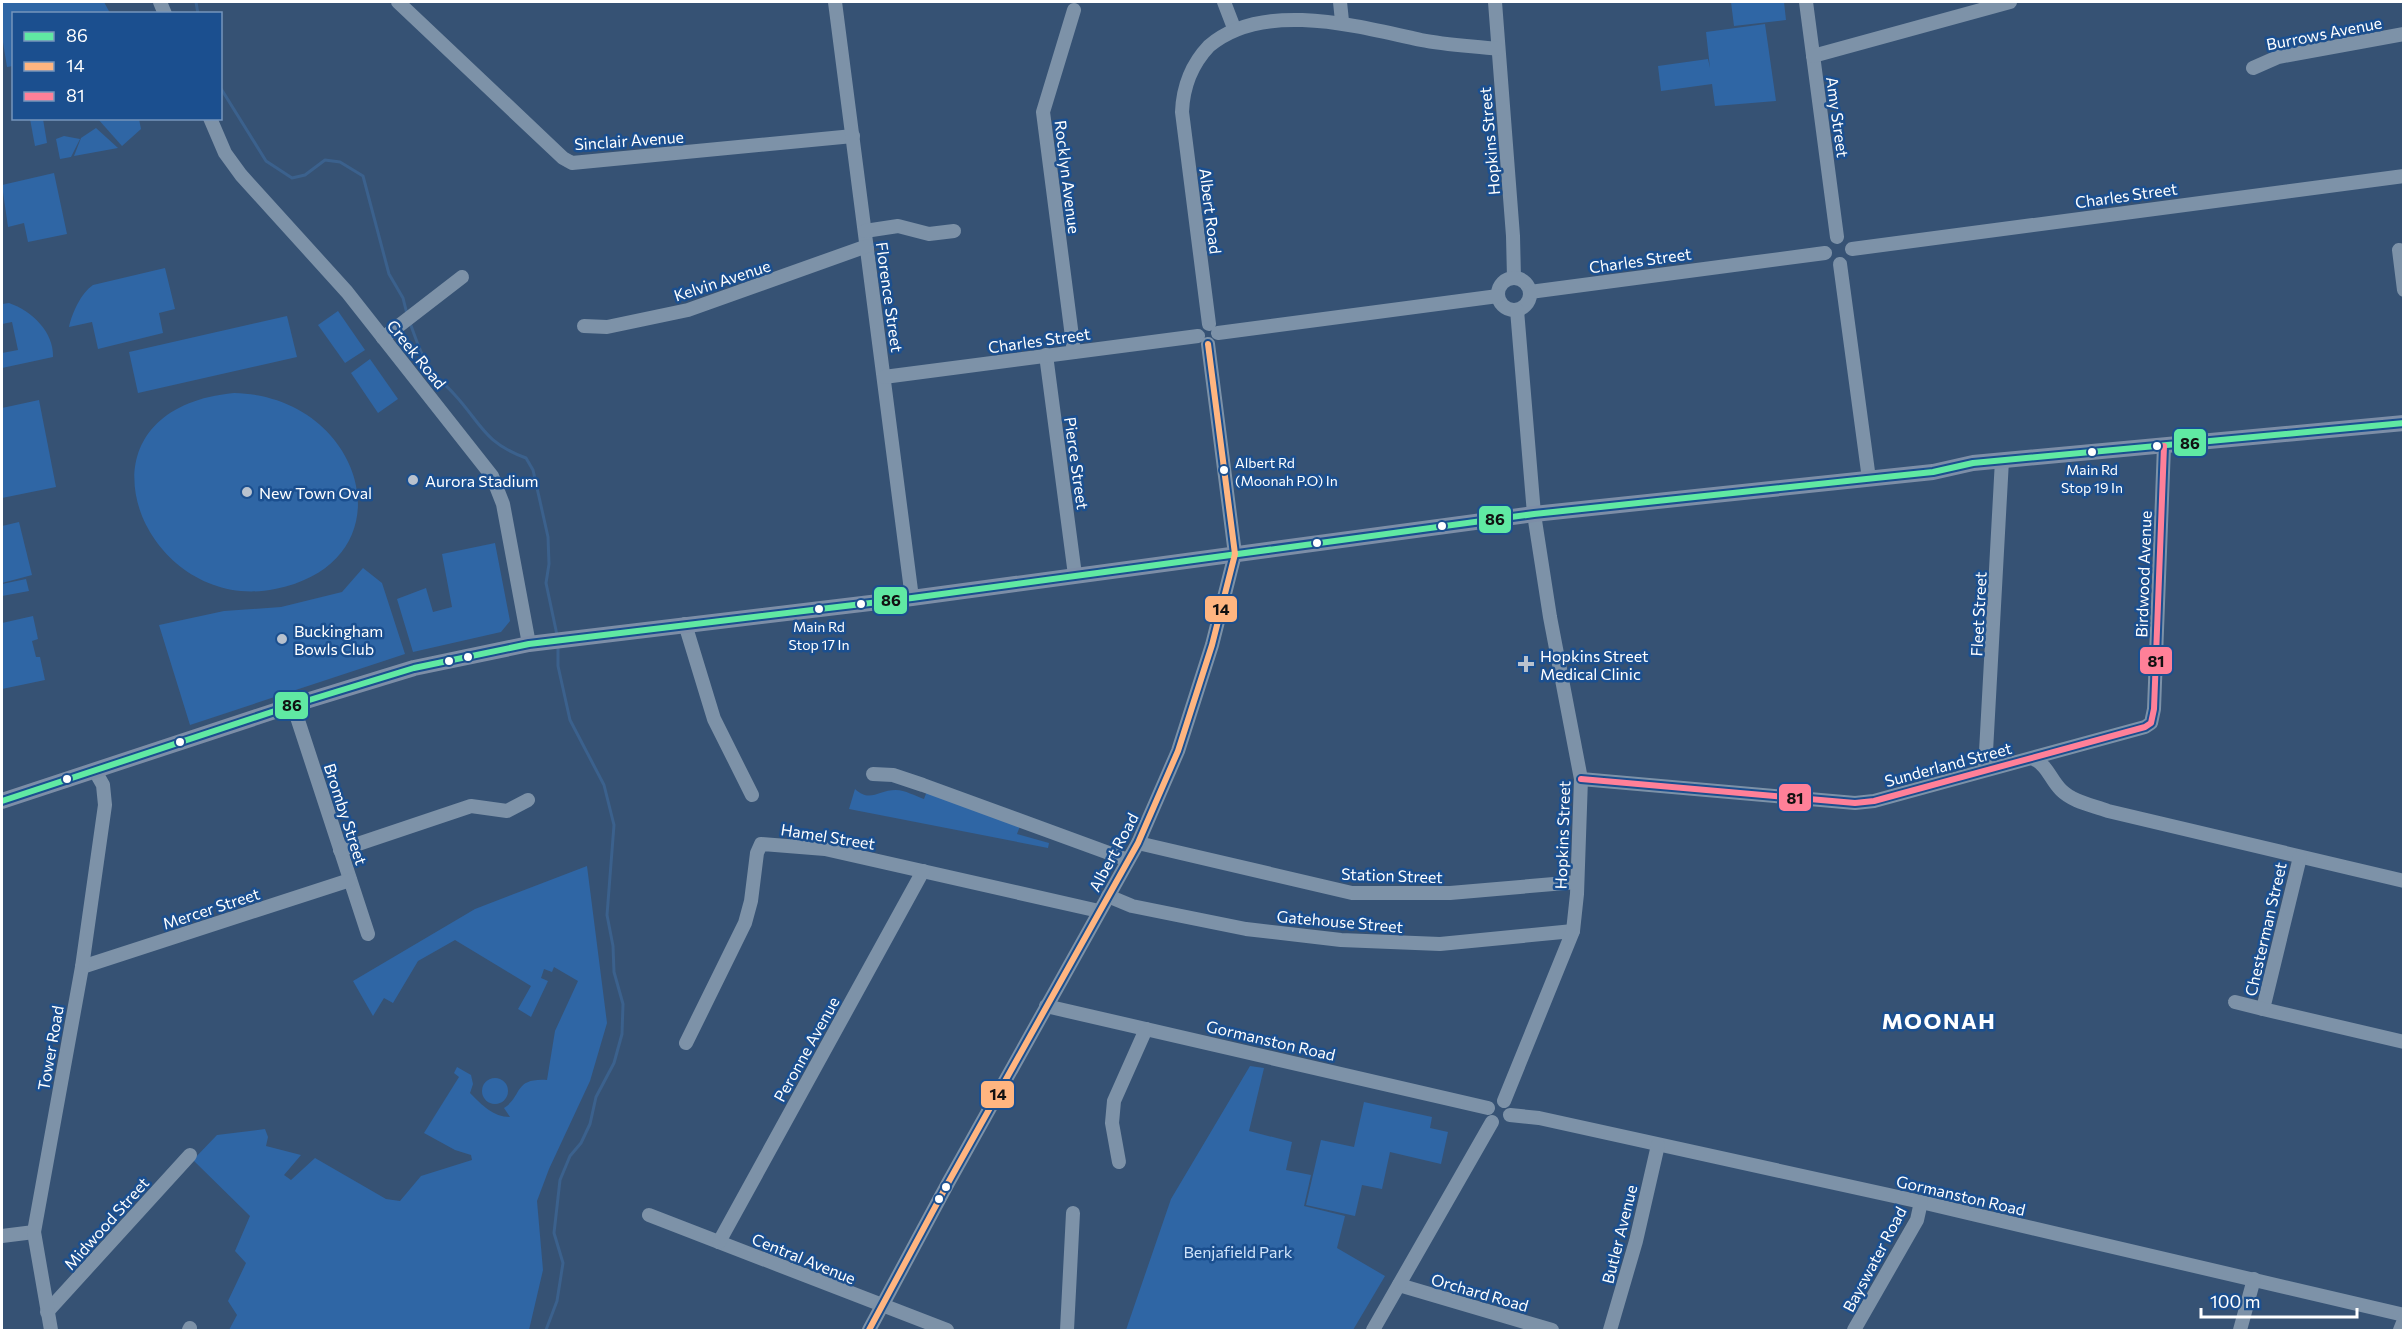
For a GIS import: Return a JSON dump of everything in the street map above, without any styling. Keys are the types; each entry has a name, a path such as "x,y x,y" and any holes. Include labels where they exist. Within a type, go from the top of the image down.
{"main road":[{"path":"2164,452 2403,423"},
{"path":"2,801 292,705 414,668 537,642 912,598 1534,514 2002,465 2403,434"}],"street":[{"name":"Sinclair Avenue","path":"398,2 562,158 572,163 853,136"},
{"name":"Florence Street","path":"835,2 912,598"},
{"path":"1224,2 1234,28 1266,17 1342,21 1424,40 1498,49"},
{"path":"1340,2 1342,21"},
{"name":"Hopkins Street","path":"1495,2 1513,236 1514,278"},
{"name":"Amy Street","path":"1806,2 1837,237"},
{"path":"1813,56 2010,2"},
{"name":"Rocklyn Avenue","path":"1074,10 1043,112 1074,352"},
{"name":"Albert Road","path":"1213,328 1182,102 1187,79 1198,60 1212,44 1234,28"},
{"name":"Burrows Avenue","path":"2253,68 2278,57 2403,34"},
{"name":"Creek Road","path":"211,120 225,153 241,175 328,270 473,450 498,486 537,642"},
{"name":"Charles Street","path":"1852,249 2403,176"},
{"path":"865,231 898,226 929,234 954,231"},
{"path":"1837,237 1845,238 1852,249 1848,260 1840,264 1832,262 1825,253 1827,244 1837,237"},
{"name":"Kelvin Avenue","path":"584,326 607,327 688,310 867,246"},
{"path":"2399,249 2403,290"},
{"name":"Charles Street","path":"1530,292 1825,253"},
{"path":"1840,264 1869,478"},
{"path":"383,338 462,277"},
{"path":"1514,278 1526,283 1530,292 1526,306 1517,310 1507,309 1498,296 1500,286 1514,278"},
{"path":"1203,340 1200,327 1213,328 1498,296"},
{"name":"Hopkins Street","path":"1504,1101 1573,930 1581,779 1550,617 1534,514 1517,310"},
{"name":"Albert Road","path":"869,1330 1138,843 1178,751 1215,636 1235,554 1203,340"},
{"name":"Charles Street","path":"884,378 1046,355 1203,340"},
{"name":"Pierce Street","path":"1046,355 1075,575"},
{"name":"Birdwood Avenue","path":"2034,759 2140,729 2151,723 2154,710 2164,452"},
{"name":"Fleet Street","path":"1985,770 2002,465"},
{"path":"685,624 714,718 752,795"},
{"name":"Bromby Street","path":"292,705 368,934"},
{"name":"Sunderland Street","path":"1581,779 1855,803 1874,801 1985,770 2034,759 2047,768 2057,786 2071,799 2108,811 2403,881"},
{"name":"Tower Road","path":"51,1330 34,1232 82,967 105,805 103,785 96,771"},
{"path":"873,774 893,775 923,785 1128,860"},
{"path":"340,850 471,806 507,811 528,800"},
{"name":"Station Street","path":"1138,843 1352,893 1450,893 1577,882"},
{"name":"Hamel Street","path":"686,1043 745,923 751,901 756,853 761,844 811,847 1099,911"},
{"name":"Chesterman Street","path":"2263,1009 2300,857"},
{"name":"Peronne Avenue","path":"719,1242 922,871"},
{"name":"Mercer Street","path":"82,967 351,880"},
{"name":"Gatehouse Street","path":"1108,896 1132,906 1246,929 1341,940 1440,944 1573,930"},
{"name":"Chesterman Street","path":"2235,1002 2403,1042"},
{"name":"Gormanston Road","path":"1047,1006 1488,1108"},
{"path":"1119,1162 1112,1113 1146,1029"},
{"path":"1495,1101 1504,1101 1509,1106 1510,1115 1503,1123 1492,1122 1488,1116 1488,1108 1495,1101"},
{"name":"Gormanston Road","path":"1510,1115 1539,1118 1921,1202 2403,1315"},
{"path":"1373,1330 1492,1122"},
{"name":"Butler Avenue","path":"1610,1330 1636,1241 1658,1145"},
{"name":"Midwood Street","path":"46,1308 190,1155"},
{"name":"Bayswater Road","path":"1854,1330 1917,1221 1921,1202"},
{"path":"1067,1330 1073,1213"},
{"name":"Central Avenue","path":"649,1215 947,1330"},
{"path":"2,1236 34,1232"},
{"path":"2240,1330 2254,1279"},
{"name":"Orchard Road","path":"1399,1286 1552,1330"},
{"path":"2400,1330 2403,1320"}],"green space":[{"path":"2,2 104,2 109,12 12,12 12,66 7,67 2,36"},
{"path":"1731,2 1784,2 1786,20 1734,26"},
{"path":"1765,24 1776,101 1715,106 1712,84 1661,91 1658,66 1708,59 1710,68 1706,32"},
{"path":"30,120 43,120 47,143 35,146"},
{"path":"99,120 139,120 141,129 122,146"},
{"path":"96,128 118,148 74,156 81,138"},
{"path":"64,136 80,139 71,157 60,159 56,139"},
{"path":"54,173 67,234 28,242 24,223 8,227 2,185"},
{"path":"165,268 175,309 159,313 163,333 98,349 92,322 69,327 78,304 93,285"},
{"path":"9,303 26,311 46,331 53,357 2,368 2,353 18,350 12,322 2,324 2,304"},
{"path":"338,311 365,350 345,363 318,325"},
{"path":"287,316 297,357 138,393 129,352"},
{"path":"370,359 398,399 378,413 351,373"},
{"name":"New Town Oval","path":"234,393 279,401 315,421 341,449 355,482 357,516 345,547 318,573 275,589 228,589 188,572 158,543 139,508 135,470 148,435 180,407"},
{"path":"39,400 56,487 2,498 2,408"},
{"path":"19,522 32,575 2,583 2,526"},
{"path":"495,543 510,621 501,632 413,652 397,599 426,588 433,612 452,607 442,554"},
{"name":"Buckingham Bowls Club","path":"363,568 382,583 405,654 190,725 159,625 224,611 281,607 342,592"},
{"path":"26,579 29,591 2,596 2,584"},
{"path":"33,616 38,639 32,641 36,657 40,657 45,680 2,689 2,623"},
{"path":"855,789 865,795 899,790 924,799 927,791 1020,826 1017,834 1049,843 1048,848 849,809"},
{"path":"587,866 607,1023 590,1081 549,1169 537,1201 543,1270 529,1330 229,1330 237,1315 228,1301 246,1263 235,1251 250,1216 193,1160 217,1135 265,1129 268,1137 266,1146 301,1155 284,1175 291,1180 315,1158 386,1199 400,1201 421,1176 472,1160 471,1155 455,1150 424,1133 459,1077 454,1073 457,1067 471,1075 473,1084 470,1093 479,1102 493,1113 510,1117 504,1108 523,1085 536,1080 547,1080 555,1031 578,981 554,967 552,972 544,969 541,978 548,981 531,1017 518,1009 531,986 455,940 418,961 393,1003 384,998 373,1016 353,981 475,909"},
{"name":"Benjafield Park","path":"1250,1066 1264,1068 1249,1131 1292,1142 1286,1170 1311,1175 1304,1206 1345,1216 1337,1248 1385,1276 1353,1330 1126,1330 1171,1199"},
{"path":"495,1078 504,1082 508,1091 504,1100 495,1104 486,1100 482,1091 486,1082"},
{"path":"1364,1102 1432,1117 1430,1128 1448,1132 1441,1164 1390,1152 1382,1189 1362,1185 1355,1216 1306,1205 1321,1140 1354,1147"}],"waterway":[{"path":"196,2 198,12"},
{"path":"222,90 266,161 292,178 305,175 325,160 340,162 363,176 389,274 403,298 407,314"},
{"path":"410,323 421,353 432,371 492,439 526,458 533,470 548,537 549,564 546,583 557,635"},
{"path":"546,1330 557,1301 563,1263 554,1233 560,1180 570,1156 581,1143 590,1124 596,1097 614,1063 622,1034 623,1004 614,972 613,946 607,915 614,825 604,785 570,720 558,666 558,648"}],"transit line":[{"name":"14","path":"869,1330 948,1183 1138,843 1178,751 1212,645 1235,554 1208,344"},
{"name":"86","path":"2,801 293,705 414,668 529,644 912,598 1534,514 1933,472 1973,463 2404,423"},
{"name":"81","path":"1581,779 1855,803 1874,801 2145,727 2151,723 2154,709 2164,446"}],"place":[{"name":"Main Rd Stop 19 In","path":"2092,452"},
{"name":"Albert Rd (Moonah P.O) In","path":"1224,470"},
{"name":"Aurora Stadium","path":"413,480"},
{"name":"New Town Oval","path":"247,492"},
{"name":"Main Rd Stop 17 In","path":"819,609"},
{"name":"Buckingham Bowls Club","path":"282,639"},
{"name":"Hopkins Street Medical Clinic","path":"1526,664"}],"district":[{"name":"MOONAH","path":"1939,1020"}]}
